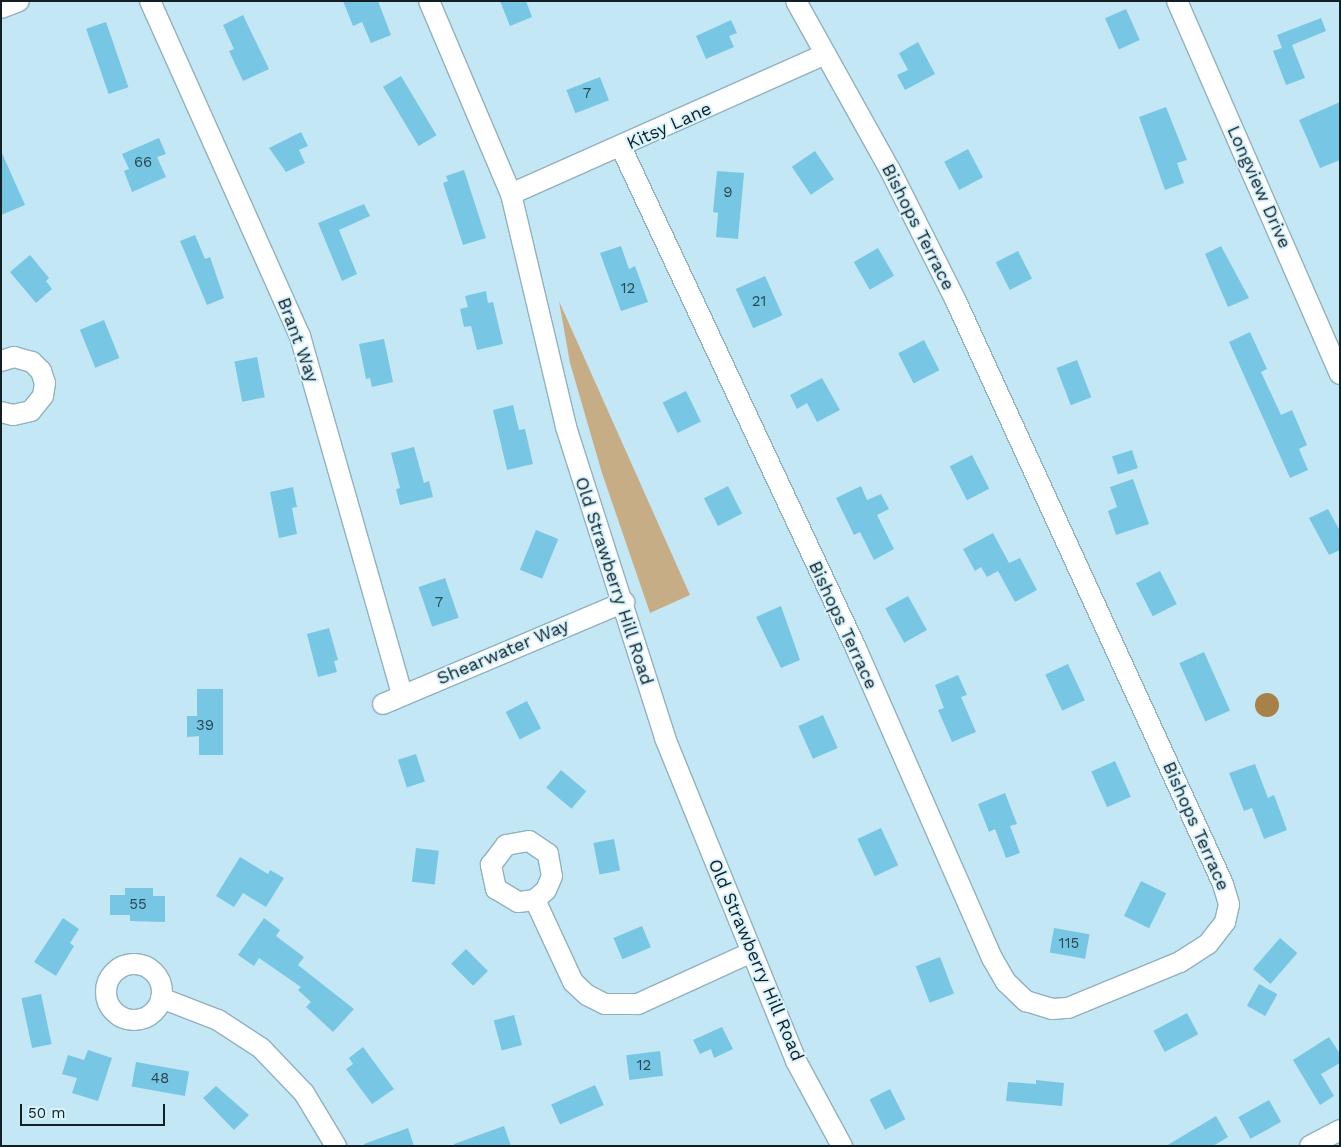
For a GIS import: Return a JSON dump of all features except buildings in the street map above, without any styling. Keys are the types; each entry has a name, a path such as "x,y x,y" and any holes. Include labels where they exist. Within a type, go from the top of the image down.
{"street":[{"path":"1,8 19,1"},
{"name":"Brant Way","path":"150,1 300,336 402,695"},
{"name":"Old Strawberry Hill Road","path":"429,1 511,194 566,427 583,488 624,602 689,802 796,1061 842,1146"},
{"name":"Bishops Terrace","path":"621,147 855,646 992,958 1006,982 1026,1001 1052,1009 1068,1008 1180,962 1219,932 1225,922 1228,895 956,301 890,170 796,1"},
{"name":"Longview Drive","path":"1177,1 1340,374"},
{"name":"Kitsy Lane","path":"511,194 621,147 825,54"},
{"path":"1,360 20,357 32,362 41,371 45,383 43,396 31,411 14,415 1,412"},
{"name":"Shearwater Way","path":"383,704 624,602"},
{"path":"534,900 574,982 587,995 605,1004 638,1004 752,952"},
{"path":"161,998 218,1020 278,1062 313,1104 336,1146"},
{"path":"1310,1146 1340,1130"}],"shaded area":[{"path":"559,301 690,595 650,613 602,473 570,363"},
{"path":"1267,693 1275,697 1279,705 1275,713 1267,717 1259,713 1255,705 1259,697"}]}
